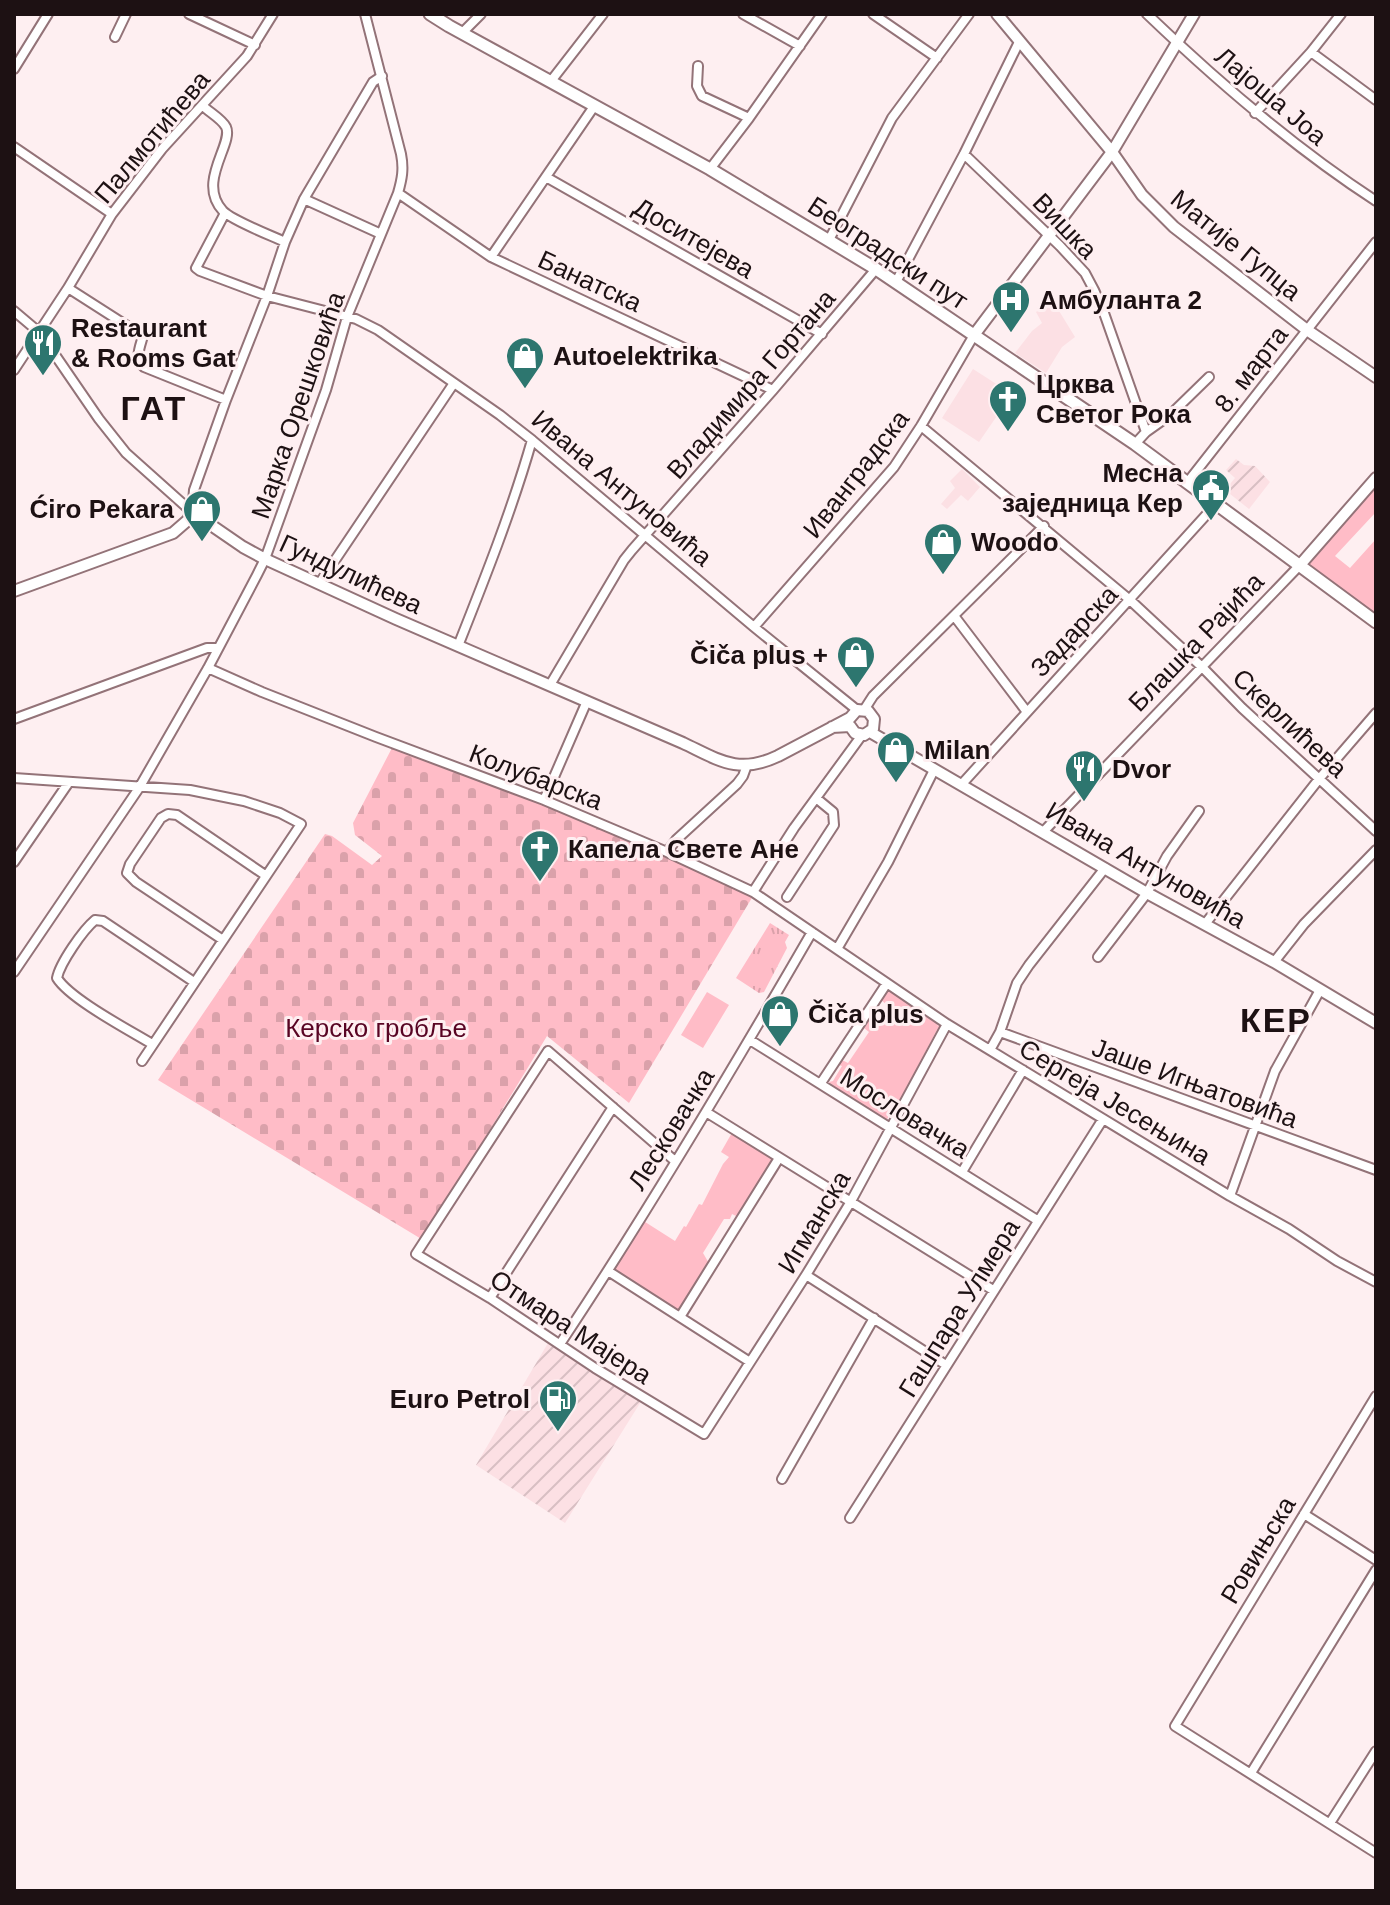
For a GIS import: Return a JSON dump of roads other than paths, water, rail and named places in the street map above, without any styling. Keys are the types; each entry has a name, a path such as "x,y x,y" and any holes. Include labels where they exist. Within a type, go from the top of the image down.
{"main road":[{"name":"Београдски пут","path":"430,14 710,169 876,269 1135,444 1376,622"}],"street":[{"path":"14,69 48,14"},
{"path":"115,37 126,14"},
{"path":"189,14 255,45"},
{"name":"Палмотићева","path":"14,370 112,214 162,149 247,56 273,14"},
{"name":"Марка Орешковића","path":"14,972 139,788 208,668 265,559 326,390 347,317 402,179 403,166 365,14"},
{"path":"462,33 481,14"},
{"path":"551,81 603,14"},
{"path":"743,14 800,46"},
{"path":"710,169 822,14"},
{"path":"873,14 937,58"},
{"path":"829,240 892,118 969,14"},
{"name":"Матије Гупца","path":"997,14 1112,152 1142,195 1174,227 1307,330 1376,377"},
{"name":"Лајоша Јоа","path":"1147,14 1255,113 1376,201"},
{"path":"974,335 1112,152 1194,14"},
{"path":"1255,113 1341,14"},
{"path":"896,282 1019,42"},
{"path":"1311,52 1376,100"},
{"path":"698,66 697,86 702,96 749,118"},
{"path":"14,591 173,533 188,520 194,490 285,242 304,199 373,82 382,76"},
{"path":"491,257 595,105"},
{"path":"203,106 227,128 215,169 213,187 218,203 225,213 285,242"},
{"path":"14,147 112,214"},
{"name":"Вишка","path":"964,154 1075,261 1094,290 1146,432"},
{"name":"Доситејева","path":"546,177 822,334"},
{"name":"Банатска","path":"398,193 491,257 773,390"},
{"path":"304,199 381,234"},
{"name":"Ивана Антуновића","path":"225,213 196,268 267,296 347,317 378,330 532,440 855,716"},
{"name":"8. марта","path":"1187,483 1376,242"},
{"name":"Владимира Гортана","path":"550,685 624,560 876,269"},
{"path":"68,288 143,336 138,358 144,367 226,400"},
{"name":"Гундулићева","path":"14,311 40,333 126,453 192,512 243,547 319,584 724,762 736,766 747,765"},
{"name":"Иванградска","path":"754,627 894,467 974,335"},
{"path":"1135,444 1209,377"},
{"path":"319,584 454,383"},
{"name":"Скерлићева","path":"921,426 1130,600 1376,831"},
{"path":"458,646 494,555 532,440"},
{"name":"Блашка Рајића","path":"1043,832 1300,565 1376,478"},
{"name":"Задарска","path":"961,785 1217,503"},
{"path":"869,730 854,732 855,716 1044,526"},
{"path":"955,617 1027,712"},
{"path":"14,719 207,648 218,648"},
{"name":"Колубарска","path":"208,668 348,726 544,800 667,852 753,892 837,949"},
{"path":"544,800 587,701"},
{"path":"1205,924 1319,779 1376,713"},
{"path":"667,852 737,784 747,765 769,760 855,716 872,715 869,730 794,828 753,892"},
{"name":"Ивана Антуновића","path":"869,730 1376,1023"},
{"path":"837,949 888,862 934,770"},
{"path":"14,778 190,790 244,801 301,824 142,1061"},
{"path":"14,862 69,782"},
{"path":"787,897 834,825 833,812 816,798"},
{"path":"1098,957 1147,893 1167,856 1199,811"},
{"path":"223,940 136,882 127,873 130,864 161,818 168,814 177,815 265,875"},
{"path":"1274,962 1304,924 1376,850"},
{"path":"990,1050 1000,1032 1017,983 1105,868"},
{"path":"152,1044 64,988 57,978 60,968 86,928 99,920 112,926 194,982"},
{"name":"Лесковачка","path":"560,1344 706,1112 812,932"},
{"name":"Сергеја Јесењина","path":"837,949 947,1024 1376,1282"},
{"path":"821,1083 887,983"},
{"path":"1230,1196 1275,1071 1320,990"},
{"name":"Игманска","path":"704,1434 850,1203 947,1024"},
{"name":"Јаше Игњатовића","path":"1000,1032 1376,1170"},
{"name":"Мословачка","path":"750,1040 1037,1220"},
{"name":"Отмара Мајера","path":"613,1107 548,1051 416,1254 704,1434"},
{"path":"962,1172 1023,1070"},
{"path":"490,1298 613,1107 675,1161"},
{"path":"706,1112 993,1290"},
{"name":"Гашпара Улмера","path":"850,1518 1103,1119"},
{"path":"680,1317 779,1158"},
{"path":"608,1271 750,1362"},
{"path":"806,1275 946,1365"},
{"path":"782,1479 874,1318"},
{"name":"Ровињска","path":"1251,1773 1175,1726 1376,1396"},
{"path":"1304,1514 1376,1560"},
{"path":"1376,1570 1251,1773 1376,1853"},
{"path":"1330,1823 1376,1751"}],"place":[{"name":"Амбуланта 2","path":"1011,334"},
{"name":"Restaurant & Rooms Gat","path":"43,377"},
{"name":"Autoelektrika","path":"525,390"},
{"name":"Црква Светог Рока","path":"1008,433"},
{"name":"Месна заједница Кер","path":"1211,522"},
{"name":"Ćiro Pekara","path":"202,543"},
{"name":"Woodo","path":"943,576"},
{"name":"Čiča plus +","path":"856,689"},
{"name":"Milan","path":"896,784"},
{"name":"Dvor","path":"1084,803"},
{"name":"Капела Свете Ане","path":"540,883"},
{"name":"Čiča plus","path":"780,1048"},
{"name":"Euro Petrol","path":"558,1433"}],"district":[{"name":"ГАТ","path":"154,408"},
{"name":"КЕР","path":"1276,1020"}],"park label":[{"name":"Керско гробље","path":"376,1028"}]}
